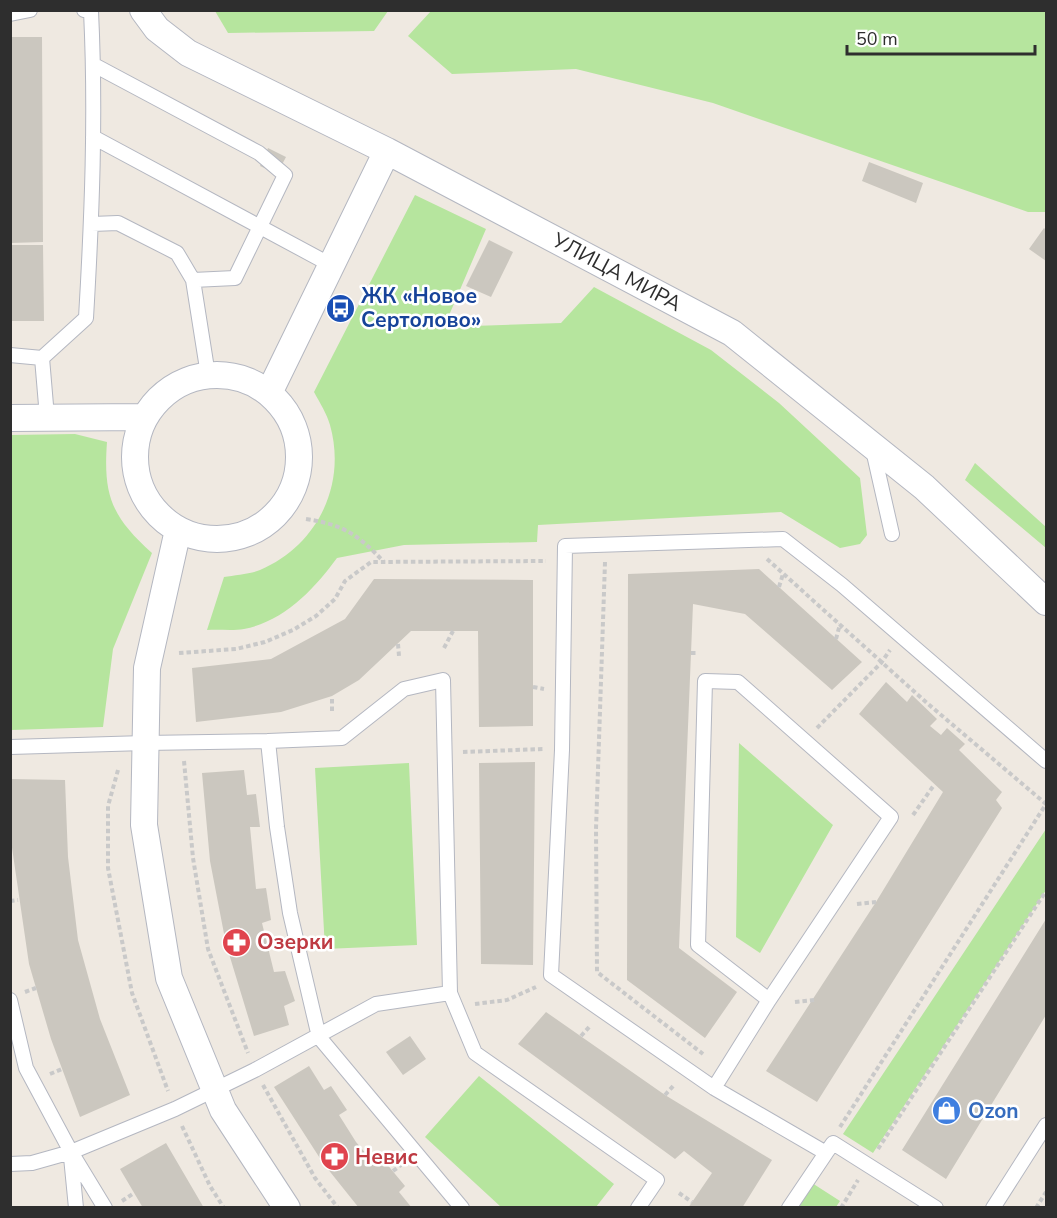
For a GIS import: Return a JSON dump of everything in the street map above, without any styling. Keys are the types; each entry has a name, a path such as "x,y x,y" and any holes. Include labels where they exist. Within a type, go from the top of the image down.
{"street":[{"name":"УЛИЦА МИРА","path":"143,10 157,29 188,53 387,151 732,333 924,487 1047,602"},
{"path":"269,393 387,151"},
{"path":"208,375 229,376 250,382 269,393 291,420 300,453 294,488 275,516 246,535 211,540 178,530 153,509 138,480 135,448 145,417 161,396 183,382 208,375"},
{"path":"10,418 145,417"},
{"path":"178,530 147,668 144,825 169,978 223,1110 286,1208"}],"lane":[{"path":"10,14 30,10"},
{"path":"10,355 42,358 86,318 92,224 94,65 91,11 84,10"},
{"path":"94,65 259,153 285,175 235,278 193,280"},
{"path":"93,137 331,265"},
{"path":"92,224 118,223 177,253 193,280 208,375"},
{"path":"42,358 47,417"},
{"path":"873,448 892,534"},
{"path":"936,1208 868,1164 829,1148 714,1088 551,975 562,750 565,546 783,539 842,585 1047,761"},
{"path":"10,747 342,738 404,688 443,680 450,993 475,1053 657,1180 639,1208"},
{"path":"714,1088 769,1000 891,818 738,682 705,681 698,945 769,1000"},
{"path":"268,741 277,827 290,913 320,1037 462,1208"},
{"path":"10,1164 33,1163 71,1152 215,1091 320,1037 376,1004 450,993"},
{"path":"10,1000 26,1068 71,1152 105,1208"},
{"path":"993,1208 1047,1125"},
{"path":"789,1208 829,1148"},
{"path":"71,1152 76,1208"}],"path":[{"path":"306,519 334,524 358,536 384,562"},
{"path":"180,653 236,649 265,642 293,630 316,616 335,599 345,581 370,562 604,562"},
{"path":"778,587 783,574"},
{"path":"836,639 840,624"},
{"path":"444,648 453,631"},
{"path":"804,741 881,663 900,636"},
{"path":"398,644 399,656"},
{"path":"533,687 544,690"},
{"path":"332,696 332,711"},
{"path":"458,753 543,749"},
{"path":"183,753 193,858 208,949 255,1071 315,1178 338,1208"},
{"path":"913,815 934,785"},
{"path":"829,1148 833,1138 1047,804"},
{"path":"841,1208 1047,891"},
{"path":"10,901 18,900"},
{"path":"857,904 876,902"},
{"path":"450,993 479,1005 507,1000 541,985 551,975"},
{"path":"795,1002 814,1000"},
{"path":"581,1036 591,1024"},
{"path":"46,1076 62,1069"},
{"path":"665,1095 675,1083"},
{"path":"393,1171 404,1162"},
{"path":"1036,1208 1047,1192"},
{"path":"679,1193 692,1202"}],"green space":[{"path":"215,11 388,11 374,31 228,33"},
{"path":"431,11 1046,11 1046,212 1028,212 713,103 576,69 452,74 408,36"},
{"path":"415,195 486,229 444,327 561,323 594,287 711,350 779,403 860,478 867,535 860,544 840,548 781,512 538,525 537,542 404,545 337,558 308,592 273,619 244,629 207,630 224,577 260,570 280,559 297,546 312,529 323,511 334,470 334,447 329,421 314,392"},
{"path":"75,434 107,442 107,477 113,504 128,528 152,553 113,649 103,727 11,730 11,435"},
{"path":"975,463 1046,527 1046,548 965,480"},
{"path":"739,743 833,825 760,953 736,937"},
{"path":"409,763 417,945 325,949 315,768"},
{"path":"1046,829 1046,890 873,1153 843,1134"},
{"path":"479,1076 614,1184 596,1207 501,1207 425,1137"},
{"path":"812,1183 840,1201 836,1207 796,1208"}],"building":[{"path":"10,37 42,37 43,242 10,243"},
{"path":"268,148 286,157 277,174 260,166"},
{"path":"869,162 923,183 916,203 862,181"},
{"path":"1044,228 1046,230 1046,261 1029,249"},
{"path":"489,240 513,252 491,297 466,286"},
{"path":"10,245 43,245 44,321 10,321"},
{"path":"759,569 862,662 832,690 745,614 693,604 679,948 737,992 705,1038 627,980 628,574"},
{"path":"374,579 533,580 533,726 479,727 478,631 411,631 359,680 332,696 281,712 196,722 192,668 271,659 345,619"},
{"path":"886,682 907,702 912,695 937,719 930,726 941,735 947,728 965,744 959,750 1002,792 996,800 1002,808 817,1102 766,1071 876,902 943,792 859,714"},
{"path":"535,762 533,965 481,964 479,763"},
{"path":"244,770 247,795 256,794 260,827 250,827 256,889 266,888 271,920 262,923 274,972 285,971 295,1001 284,1006 289,1025 254,1036 226,944 210,861 202,773"},
{"path":"10,779 65,780 68,857 78,940 100,1019 130,1095 80,1117 51,1039 29,964 10,834"},
{"path":"1046,919 1046,1015 946,1179 902,1150"},
{"path":"546,1012 665,1095 772,1160 742,1208 688,1208 712,1173 684,1151 675,1159 518,1044"},
{"path":"410,1036 426,1059 403,1075 386,1052"},
{"path":"309,1066 324,1090 331,1086 347,1110 339,1115 356,1142 373,1162 381,1157 405,1186 399,1192 412,1208 359,1208 323,1163 274,1087"},
{"path":"166,1143 204,1208 143,1208 120,1169"}],"place":[{"name":"ЖК «Новое Сертолово»","path":"340,308"},
{"name":"Озерки","path":"236,942"},
{"name":"Ozon","path":"947,1111"},
{"name":"Невис","path":"334,1157"}]}
